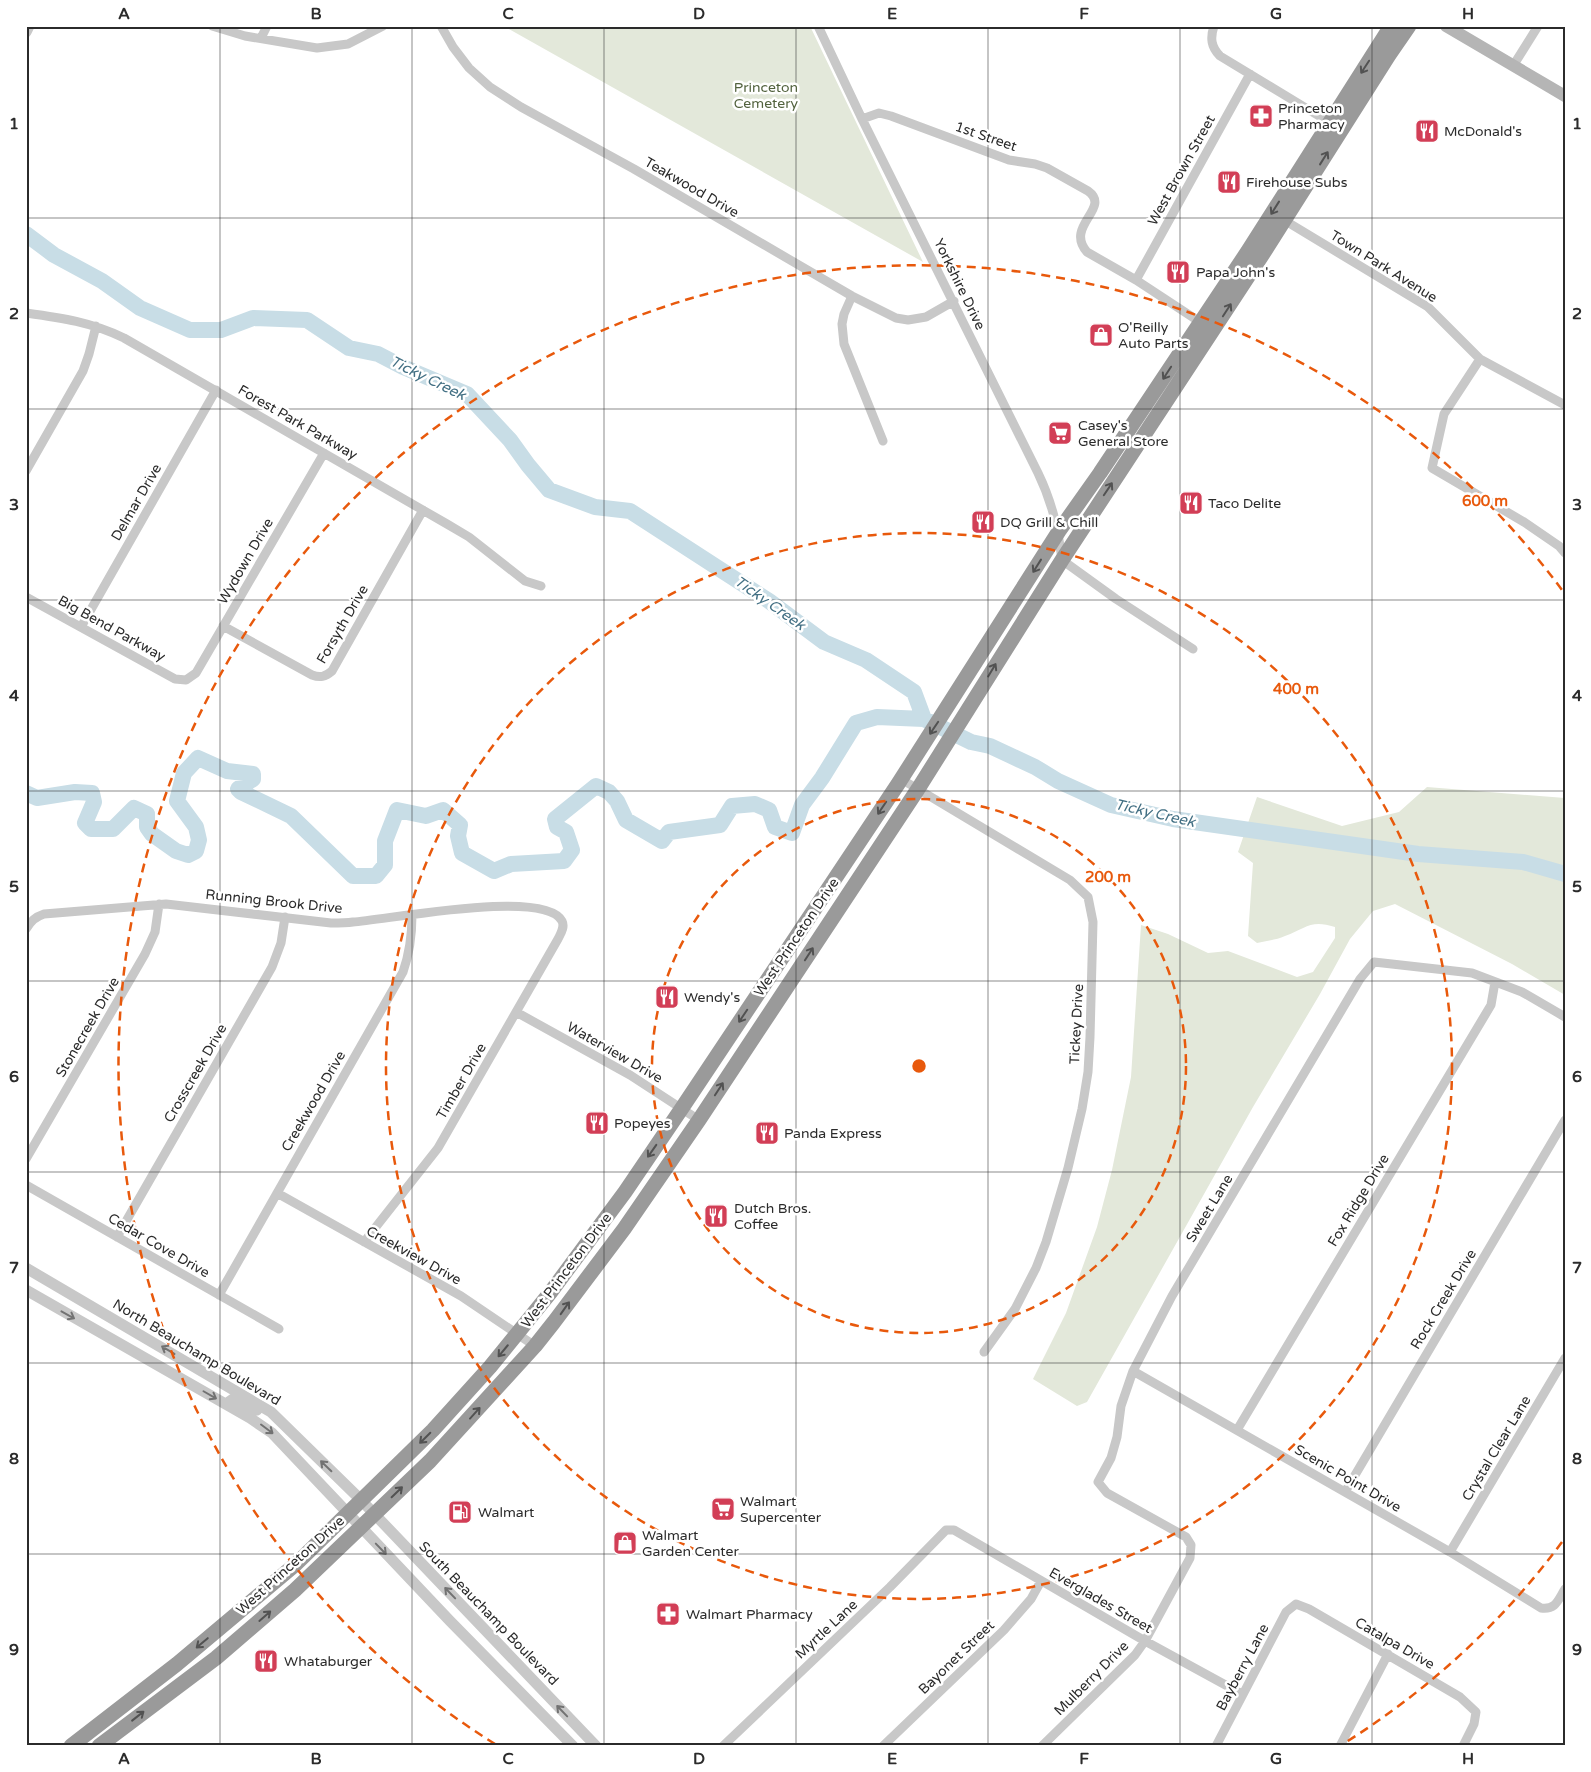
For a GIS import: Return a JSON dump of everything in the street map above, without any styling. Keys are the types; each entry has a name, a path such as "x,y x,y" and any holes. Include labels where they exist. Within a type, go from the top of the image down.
{"highway":[{"path":"1336,125 1391,26"},
{"path":"1336,125 1409,26"},
{"name":"West Princeton Drive","path":"99,1746 216,1658 295,1590 454,1435 535,1346 624,1229 699,1120 938,758 1062,560 1284,220 1336,125"},
{"name":"West Princeton Drive","path":"78,1744 296,1564 433,1430 490,1368 518,1334 625,1192 682,1108 901,779 950,704 990,637 1059,532 1200,321 1336,125"}],"main road":[{"path":"1446,26 1565,96"}],"street":[{"path":"26,32 29,26"},
{"path":"212,26 245,36 317,48 329,48 354,42 383,26"},
{"path":"261,38 267,26"},
{"name":"Teakwood Drive","path":"441,26 453,47 469,68 490,87 521,107 641,173 852,296 896,318 908,320 926,317 954,301"},
{"name":"Yorkshire Drive","path":"818,26 862,119 954,301 1045,488 1059,532 1062,560"},
{"path":"1214,26 1211,38 1212,45 1220,56 1336,125"},
{"path":"1513,66 1538,26"},
{"name":"West Brown Street","path":"1136,280 1250,74"},
{"name":"1st Street","path":"862,119 879,113 885,114 1010,160 1047,168 1093,195 1095,206 1083,227 1080,241 1087,252 1136,280"},
{"name":"Town Park Avenue","path":"1284,220 1428,307 1480,359 1565,405"},
{"path":"1136,280 1200,321 1211,333"},
{"path":"852,296 842,324 844,344 883,441"},
{"name":"Forest Park Parkway","path":"26,313 76,320 124,338 469,537 525,581 541,586"},
{"path":"26,470 83,371 96,326"},
{"path":"1480,359 1444,414 1432,468 1524,522 1559,546 1565,553"},
{"name":"Delmar Drive","path":"81,627 216,390"},
{"name":"Wydown Drive","path":"186,680 196,673 324,453"},
{"name":"Forsyth Drive","path":"223,626 312,675 322,678 332,671 423,510"},
{"path":"1062,560 1120,602 1193,649"},
{"name":"Big Bend Parkway","path":"26,596 175,679 186,680"},
{"name":"Tickey Drive","path":"901,779 1070,880 1088,897 1092,912 1093,984 1090,1046 1085,1090 1076,1136 1046,1242 1036,1268 1015,1309 984,1352"},
{"name":"Running Brook Drive","path":"26,929 37,916 159,904 330,923 353,922 483,906 512,906 549,912 563,922"},
{"name":"Stonecreek Drive","path":"26,1159 145,954 155,932 159,904"},
{"name":"Creekwood Drive","path":"219,1295 403,972 410,953 412,915"},
{"name":"Crosscreek Drive","path":"116,1237 272,967 281,944 285,917"},
{"name":"Timber Drive","path":"364,1242 438,1148 558,938 563,928 563,922"},
{"name":"Sweet Lane","path":"1191,1545 1186,1538 1107,1493 1098,1482 1111,1458 1117,1437 1121,1406 1133,1371 1193,1261 1360,979 1374,962 1472,973 1495,982"},
{"path":"1495,982 1522,992 1565,1017"},
{"name":"Fox Ridge Drive","path":"1237,1430 1491,1005 1495,982"},
{"name":"Waterview Drive","path":"516,1012 630,1075 699,1120"},
{"name":"Rock Creek Drive","path":"1344,1492 1565,1120"},
{"name":"Cedar Cove Drive","path":"26,1185 279,1329"},
{"name":"Creekview Drive","path":"277,1193 461,1296 535,1346"},
{"name":"North Beauchamp Boulevard","path":"26,1268 266,1408 361,1500"},
{"name":"North Beauchamp Boulevard","path":"26,1290 226,1404 272,1433 347,1514"},
{"name":"Crystal Clear Lane","path":"1450,1552 1565,1358"},
{"name":"Scenic Point Drive","path":"1133,1371 1450,1552 1541,1608 1549,1609 1555,1605 1565,1589"},
{"path":"226,1404 233,1399 260,1411 266,1408"},
{"name":"South Beauchamp Boulevard","path":"361,1500 596,1746"},
{"path":"347,1514 573,1746"},
{"name":"Everglades Street","path":"946,1530 954,1530 1041,1582 1242,1694"},
{"name":"Myrtle Lane","path":"723,1746 890,1587 946,1530"},
{"name":"Mulberry Drive","path":"1042,1746 1135,1655 1145,1641 1190,1558 1191,1545"},
{"name":"Bayonet Street","path":"883,1746 1004,1630 1031,1599 1041,1582"},
{"name":"Catalpa Drive","path":"1296,1604 1388,1654 1460,1697 1476,1712 1474,1724 1463,1746"},
{"name":"Bayberry Lane","path":"1216,1746 1286,1612 1296,1604"},
{"path":"1340,1746 1388,1654"},
{"path":"506,1678 519,1666"}],"green space":[{"name":"Princeton Cemetery","path":"508,26 810,26 923,262 507,28"},
{"path":"1427,787 1565,798 1565,995 1512,964 1395,904 1373,911 1350,939 1087,1402 1077,1406 1033,1379 1066,1313 1097,1227 1112,1170 1131,1077 1141,925 1168,934 1208,953 1228,951 1297,977 1313,972 1335,938 1335,927 1314,924 1282,937 1257,943 1248,936 1253,863 1238,852 1257,797 1342,826 1399,812"}],"waterway":[{"name":"Ticky Creek","path":"26,234 54,255 102,281 140,308 190,330 221,330 253,318 307,320 349,348 378,354 403,367 467,394 510,440 549,490 595,507 630,511 769,601 824,642 866,660 914,692 924,719"},
{"path":"26,793 37,798 75,792 92,793 94,802 85,823 91,829 113,829 134,808 147,814 147,827 152,834 176,851 188,855 196,851 199,840 196,827 177,801 184,773 198,758 227,771 253,774 253,779 238,789 291,816 353,876 376,876 385,865 385,841 397,810 426,816 443,810 460,825 458,836 462,853 494,871 511,864 564,861 572,850 566,832 557,827 555,819 596,786 609,792 617,801 626,820 662,841 669,832 720,825 732,806 755,804 769,810 775,827 792,833 802,805 822,778 856,723 877,717 924,719 971,742 990,746 1035,767 1058,781 1111,805 1173,819 1418,854 1523,862 1565,874"}],"place":[{"name":"Princeton Pharmacy","path":"1261,116"},
{"name":"McDonald's","path":"1427,131"},
{"name":"Firehouse Subs","path":"1229,182"},
{"name":"Papa John's","path":"1178,272"},
{"name":"O'Reilly Auto Parts","path":"1101,335"},
{"name":"Casey's General Store","path":"1060,433"},
{"name":"Taco Delite","path":"1191,503"},
{"name":"DQ Grill & Chill","path":"983,522"},
{"name":"Wendy's","path":"667,997"},
{"name":"Popeyes","path":"597,1123"},
{"name":"Panda Express","path":"767,1133"},
{"name":"Dutch Bros. Coffee","path":"716,1216"},
{"name":"Walmart Supercenter","path":"723,1509"},
{"name":"Walmart","path":"460,1512"},
{"name":"Walmart Garden Center","path":"625,1543"},
{"name":"Walmart Pharmacy","path":"668,1614"},
{"name":"Whataburger","path":"266,1661"}]}
